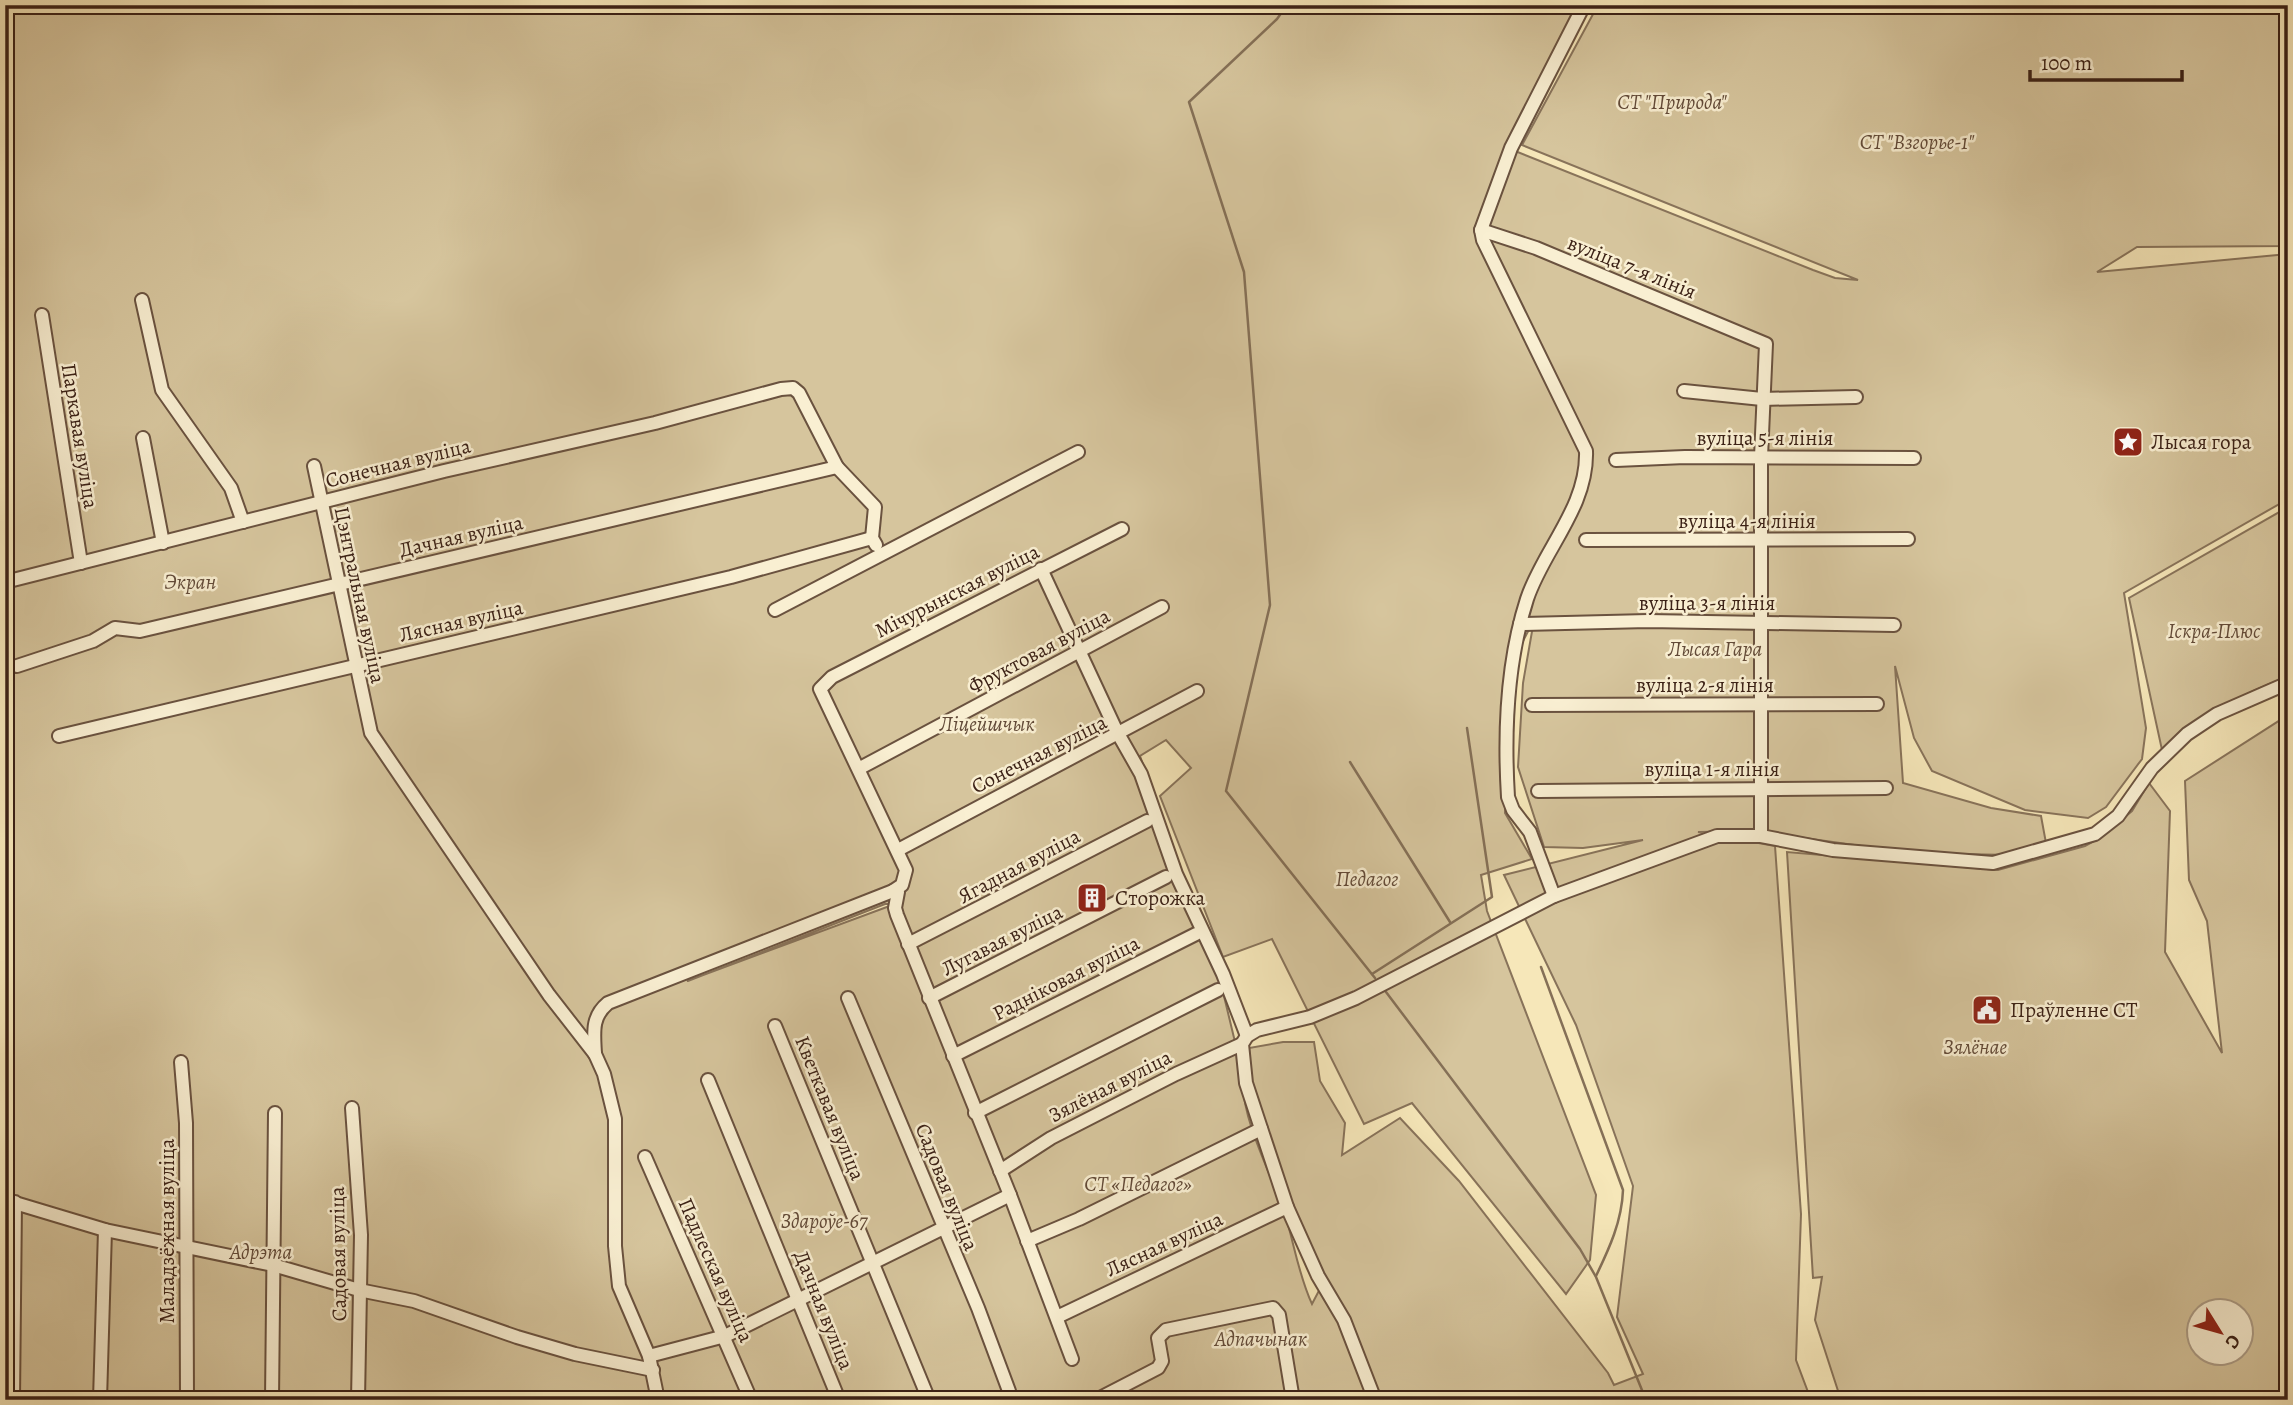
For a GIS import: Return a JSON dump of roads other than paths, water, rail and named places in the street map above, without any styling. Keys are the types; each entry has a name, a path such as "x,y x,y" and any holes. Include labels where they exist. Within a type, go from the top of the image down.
{"street":[{"path":"1554,896 1530,832 1513,810 1508,797 1512,653 1528,596 1565,529 1587,467 1586,451 1483,240 1481,230 1511,148 1584,5"},
{"name":"вуліца 7-я лінія","path":"1481,230 1536,248 1766,344 1762,399"},
{"path":"142,300 162,390 231,488 243,522"},
{"name":"Паркавая вуліца","path":"42,315 81,563"},
{"name":"Сонечная вуліца","path":"5,582 320,502 655,423 781,389 793,388 799,393 837,467"},
{"path":"1684,391 1762,399 1856,397"},
{"path":"1761,836 1762,399"},
{"path":"143,438 163,543"},
{"path":"775,610 1078,452"},
{"name":"вуліца 5-я лінія","path":"1616,460 1914,458"},
{"name":"Цэнтральная вуліца","path":"314,466 371,733 549,995 595,1054"},
{"path":"837,467 875,507 872,538 881,555"},
{"name":"Дачная вуліца","path":"17,666 93,640 116,628 140,631 837,467"},
{"name":"Мічурынская вуліца","path":"860,768 822,695 820,689 827,680 1122,529"},
{"name":"Лясная вуліца","path":"59,736 731,577 872,538"},
{"name":"вуліца 4-я лінія","path":"1586,540 1908,540"},
{"path":"1041,569 1078,652 1141,774 1176,874 1223,974 1245,1040 1246,1083 1287,1208 1312,1265 1344,1320 1375,1400"},
{"name":"Фруктовая вуліца","path":"860,768 1162,607"},
{"name":"вуліца 3-я лінія","path":"1520,624 1761,622 1895,625"},
{"name":"Зялёная вуліца","path":"1000,1171 1051,1138 1245,1040 1258,1030 1310,1017 1356,998 1395,975 1554,896 1717,836 1761,836 1833,850 1993,863 2095,834 2118,816 2152,768 2187,734 2217,714 2288,682"},
{"name":"Сонечная вуліца","path":"898,850 1101,741 1119,735 1197,691"},
{"name":"вуліца 2-я лінія","path":"1532,705 1877,704"},
{"path":"657,1400 649,1356 619,1286 615,1246 615,1119 604,1074 595,1054 594,1023 599,1012 608,1003 893,891 902,885 906,870 860,768"},
{"name":"вуліца 1-я лінія","path":"1538,791 1886,788"},
{"name":"Ягадная вуліца","path":"908,944 1147,821"},
{"name":"Лугавая вуліца","path":"929,998 1166,877"},
{"path":"893,891 898,892 895,908 908,944 1010,1195 1072,1359"},
{"name":"Радніковая вуліца","path":"953,1056 1196,934"},
{"path":"975,1113 1218,990"},
{"name":"Садовая вуліца","path":"848,998 1009,1391"},
{"name":"Кветкавая вуліца","path":"775,1026 929,1400"},
{"name":"Маладзёжная вуліца","path":"181,1062 186,1123 187,1400"},
{"name":"Дачная вуліца","path":"708,1080 800,1299 839,1400"},
{"name":"Садовая вуліца","path":"352,1108 361,1236 358,1400"},
{"path":"272,1400 275,1113"},
{"path":"1027,1241 1079,1219 1261,1129"},
{"name":"Падлеская вуліца","path":"645,1157 751,1400"},
{"path":"649,1356 725,1336 1010,1195"},
{"path":"13,1400 10,1201 105,1230 273,1265 359,1290 414,1301 575,1354 653,1370"},
{"name":"Лясная вуліца","path":"1057,1317 1287,1208"},
{"path":"100,1400 105,1230"},
{"path":"1096,1400 1158,1368 1162,1361 1158,1338 1166,1330 1273,1308 1279,1315 1293,1400"}],"waterway":[{"path":"1287,5 1277,19 1189,102 1244,272 1270,605 1226,791 1375,978"},
{"path":"1372,974 1492,897 1467,728"},
{"path":"1350,762 1450,922"},
{"path":"1541,967 1623,1190 1617,1224 1596,1276"},
{"path":"1386,992 1580,1249 1596,1277 1646,1400"}],"place":[{"name":"Лысая гора","path":"2128,442"},
{"name":"Сторожка","path":"1092,898"},
{"name":"Праўленне СТ","path":"1987,1010"}],"park label":[{"name":"СТ \"Природа\"","path":"1672,102"},
{"name":"СТ \"Взгорье-1\"","path":"1917,142"},
{"name":"Экран","path":"190,582"},
{"name":"Іскра-Плюс","path":"2214,631"},
{"name":"Лысая Гара","path":"1715,649"},
{"name":"Ліцейшчык","path":"987,724"},
{"name":"Педагог","path":"1367,879"},
{"name":"Зялёнае","path":"1975,1047"},
{"name":"СТ «Педагог»","path":"1138,1184"},
{"name":"Здароўе-67","path":"824,1221"},
{"name":"Адрэта","path":"261,1252"},
{"name":"Адпачынак","path":"1261,1339"}]}
